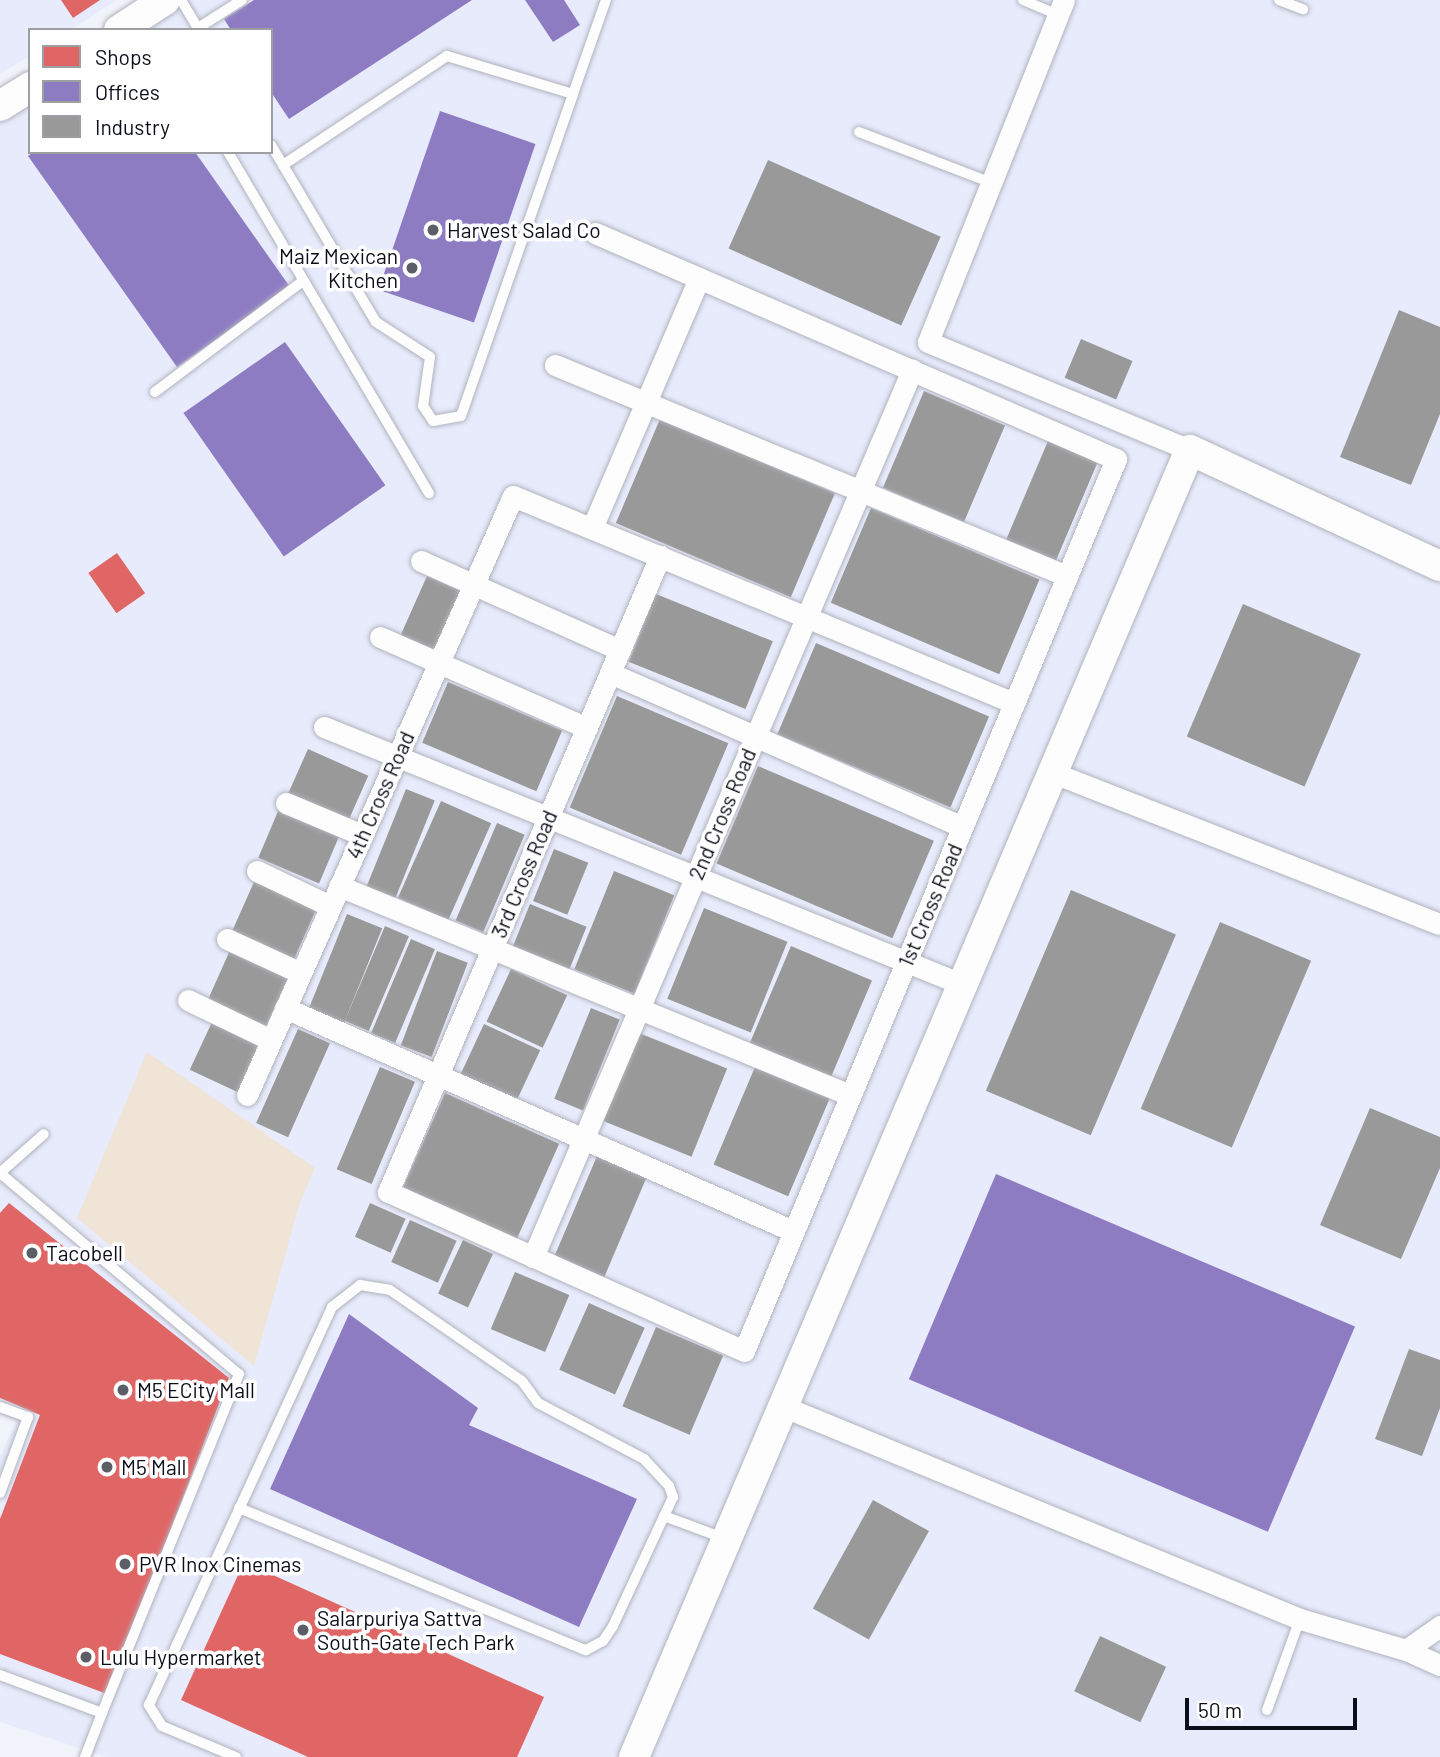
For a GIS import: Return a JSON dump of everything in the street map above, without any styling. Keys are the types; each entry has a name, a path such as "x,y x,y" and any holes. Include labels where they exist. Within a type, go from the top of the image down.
{"street":[{"path":"1061,7 928,342 1190,450 1440,566"},
{"path":"123,28 154,12"},
{"path":"0,106 28,88"},
{"path":"595,233 912,370"},
{"path":"699,278 592,528 1014,703"},
{"path":"555,365 1067,576"},
{"name":"1st Cross Road","path":"533,1257 744,1351 1116,459 912,370"},
{"name":"2nd Cross Road","path":"533,1257 912,370"},
{"path":"634,1757 1190,450"},
{"name":"4th Cross Road","path":"247,1095 513,496 592,528"},
{"name":"3rd Cross Road","path":"533,1257 388,1192 660,556"},
{"path":"421,561 620,650"},
{"path":"380,637 587,728"},
{"path":"610,673 962,827"},
{"path":"324,727 964,985"},
{"path":"1054,773 1440,924"},
{"path":"286,803 362,835"},
{"path":"257,871 330,906"},
{"path":"339,886 850,1095"},
{"path":"227,939 301,973"},
{"path":"188,1000 271,1040"},
{"path":"285,1008 793,1231"},
{"path":"782,1406 1300,1619 1406,1650 1440,1665"},
{"path":"1406,1650 1440,1626"}],"lane":[{"path":"181,0 197,28"},
{"path":"200,28 242,0"},
{"path":"273,148 376,322 430,356 423,406 433,421 461,416 606,0"},
{"path":"1023,0 1061,7"},
{"path":"1279,0 1303,9"},
{"path":"283,165 447,56 573,94"},
{"path":"859,132 992,183"},
{"path":"229,154 429,494"},
{"path":"155,392 303,281"},
{"path":"44,1135 0,1172 239,1374 85,1757"},
{"path":"236,1757 162,1726 149,1705 239,1507 332,1307 343,1294 373,1284 390,1290 523,1381 538,1403 644,1459 669,1486 673,1497 613,1626 603,1641 586,1650 239,1507"},
{"path":"0,1407 28,1417 0,1493"},
{"path":"664,1516 726,1539"},
{"path":"1268,1710 1300,1619"},
{"path":"0,1675 102,1713"}],"shaded area":[{"path":"0,0 117,0 73,28 28,28 28,57 0,74"},
{"path":"184,0 1440,0 1440,1757 107,1757 0,1722 0,1456 16,1422 0,1414 0,118 28,100 28,154 273,154 273,28 141,28"},
{"path":"147,1052 315,1168 300,1202 254,1366 77,1218"}],"building: Shops":[{"path":"61,0 100,0 73,18"},
{"path":"117,553 145,593 116,613 88,573"},
{"name":"M5 ECity Mall","path":"9,1203 229,1378 107,1694 0,1654 0,1519 40,1415 0,1398 0,1213"},
{"name":"Salarpuriya Sattva South-Gate Tech Park","path":"244,1562 544,1697 517,1757 308,1757 181,1700"}],"building: Offices":[{"path":"254,0 472,0 289,119 273,95 273,28 230,28 224,19"},
{"path":"525,0 564,0 580,25 553,42"},
{"path":"440,111 535,144 474,323 378,290"},
{"path":"196,154 290,287 177,367 28,156"},
{"path":"285,342 385,485 284,556 183,413"},
{"path":"996,1174 1355,1326 1268,1532 909,1379"},
{"path":"349,1314 478,1408 469,1425 637,1499 579,1627 270,1489"}],"building: Industry":[{"path":"768,160 941,237 901,325 729,249"},
{"path":"1399,310 1440,327 1440,414 1411,485 1340,457"},
{"path":"1081,339 1133,361 1116,400 1065,378"},
{"path":"924,391 1005,425 964,522 883,488"},
{"path":"660,419 835,493 791,597 616,523"},
{"path":"1048,441 1098,462 1054,564 1005,543"},
{"path":"871,508 1039,580 999,674 831,603"},
{"path":"427,576 461,591 433,654 399,639"},
{"path":"656,594 773,641 745,709 629,662"},
{"path":"1243,604 1361,654 1305,787 1187,737"},
{"path":"816,643 989,716 950,808 777,734"},
{"path":"448,682 562,730 536,791 422,743"},
{"path":"617,696 728,743 681,855 570,807"},
{"path":"308,749 368,776 348,822 287,796"},
{"path":"758,766 934,841 892,938 717,864"},
{"path":"406,789 435,801 395,899 366,887"},
{"path":"441,801 491,823 448,920 398,898"},
{"path":"279,809 340,835 319,884 258,858"},
{"path":"497,823 525,835 483,932 456,921"},
{"path":"554,849 588,863 567,915 533,901"},
{"path":"614,871 674,895 635,994 574,969"},
{"path":"254,882 316,910 294,960 232,932"},
{"path":"1071,890 1176,935 1091,1135 986,1091"},
{"path":"530,904 587,927 567,975 511,952"},
{"path":"704,908 787,942 751,1033 667,999"},
{"path":"347,914 382,928 344,1024 308,1009"},
{"path":"1220,922 1311,961 1232,1148 1141,1109"},
{"path":"385,926 409,936 369,1031 345,1021"},
{"path":"411,939 435,949 395,1043 371,1033"},
{"path":"791,946 872,980 831,1077 750,1043"},
{"path":"231,948 289,974 266,1026 208,1000"},
{"path":"437,951 468,963 432,1057 401,1045"},
{"path":"511,969 567,995 543,1048 486,1022"},
{"path":"591,1008 620,1020 583,1110 554,1099"},
{"path":"213,1020 263,1043 240,1093 190,1070"},
{"path":"484,1024 540,1050 516,1102 460,1076"},
{"path":"298,1029 330,1043 288,1137 256,1123"},
{"path":"639,1033 727,1069 691,1157 603,1121"},
{"path":"380,1067 415,1082 372,1184 337,1169"},
{"path":"755,1067 830,1099 788,1196 714,1165"},
{"path":"445,1093 559,1144 514,1244 400,1193"},
{"path":"1370,1108 1440,1137 1440,1168 1401,1259 1320,1225"},
{"path":"597,1156 647,1177 604,1277 554,1256"},
{"path":"370,1203 406,1219 391,1253 355,1237"},
{"path":"410,1220 457,1241 438,1283 391,1262"},
{"path":"463,1240 493,1254 468,1307 438,1293"},
{"path":"515,1272 569,1295 545,1352 491,1329"},
{"path":"589,1303 645,1328 615,1394 559,1370"},
{"path":"656,1327 723,1356 690,1435 622,1406"},
{"path":"1409,1349 1440,1360 1440,1408 1422,1456 1375,1439"},
{"path":"873,1500 929,1531 869,1639 813,1608"},
{"path":"1100,1636 1166,1667 1140,1722 1074,1691"}],"place":[{"name":"Harvest Salad Co","path":"433,230"},
{"name":"Maiz Mexican Kitchen","path":"412,268"},
{"name":"Tacobell","path":"32,1253"},
{"name":"M5 ECity Mall","path":"123,1390"},
{"name":"M5 Mall","path":"107,1467"},
{"name":"PVR Inox Cinemas","path":"125,1564"},
{"name":"Salarpuriya Sattva South-Gate Tech Park","path":"303,1630"},
{"name":"Lulu Hypermarket","path":"86,1657"}]}
